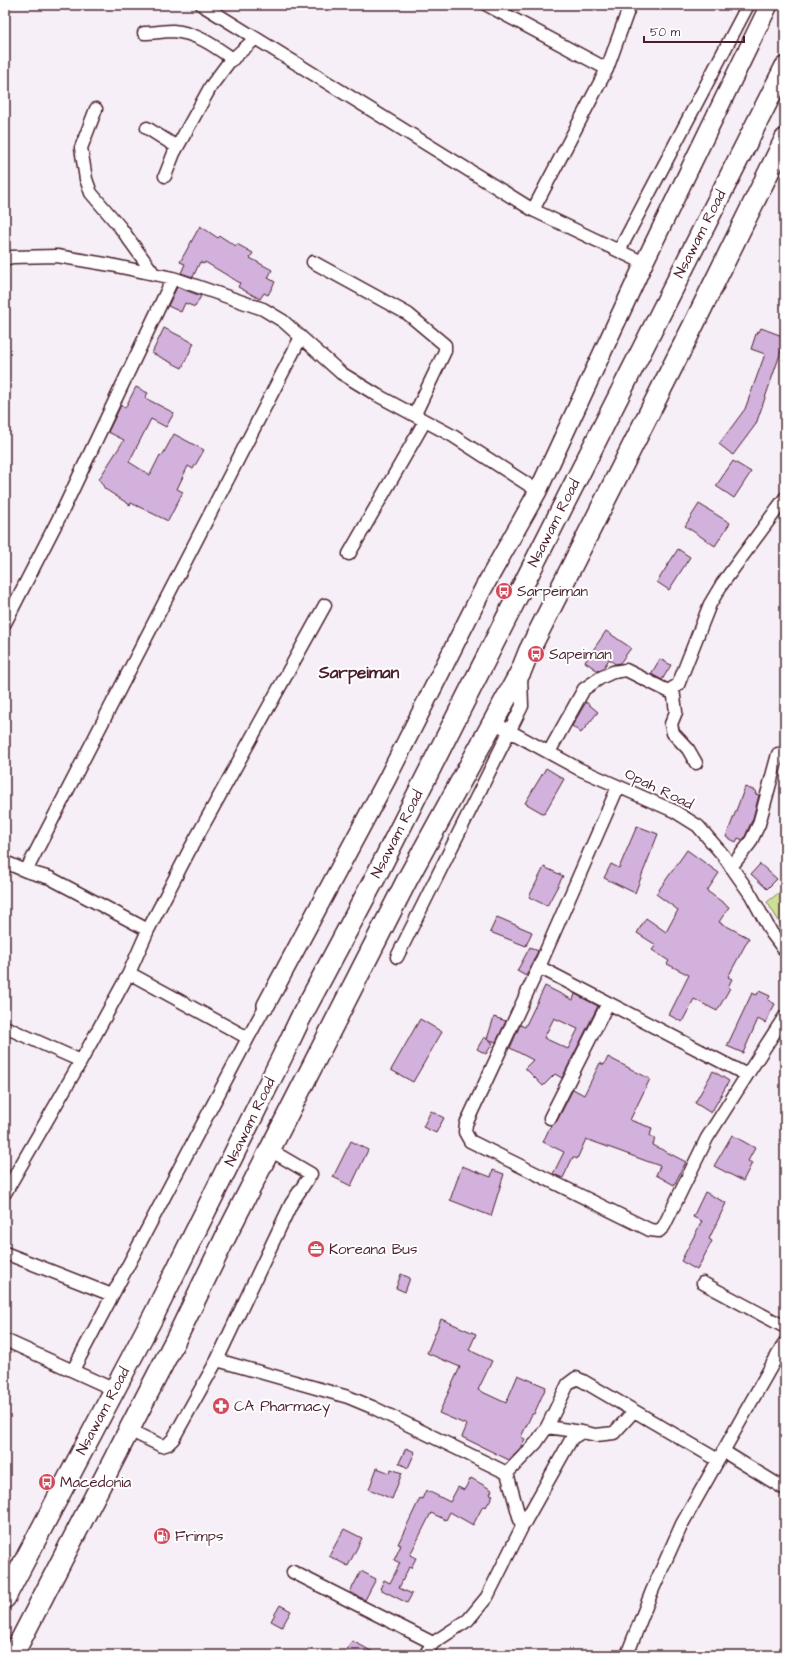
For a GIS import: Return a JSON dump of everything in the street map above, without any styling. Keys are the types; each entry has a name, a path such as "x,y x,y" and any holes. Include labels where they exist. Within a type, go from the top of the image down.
{"highway":[{"name":"Nsawam Road","path":"5,1598 115,1390 282,1057 300,1018 375,878 785,68"},
{"name":"Nsawam Road","path":"13,1655 129,1430 407,880 501,726 520,671 529,651 692,328 781,159 785,139"}],"main road":[{"path":"266,1005 387,779 483,589 538,491 644,262 768,5"}],"street":[{"path":"202,5 533,210 644,262"},
{"path":"487,5 608,69"},
{"path":"533,210 608,69 630,5"},
{"path":"619,251 748,5"},
{"path":"144,33 173,32 194,36 207,41 232,59"},
{"path":"165,176 177,147 198,110 202,99 232,59 255,38"},
{"path":"96,109 81,148 86,179 92,193 120,227 154,274"},
{"path":"147,128 177,147"},
{"path":"5,270 9,258 57,256 173,278 263,309 283,321 342,373 377,395 453,436 538,491"},
{"path":"313,262 408,314 445,345 445,351 414,414"},
{"path":"5,623 63,510 173,278"},
{"path":"26,872 300,337"},
{"path":"349,554 425,421"},
{"path":"549,752 584,689 600,678 613,672 626,670 668,691 678,685 710,604 722,584 785,498"},
{"path":"5,1193 81,1062 128,973 148,930 189,851 325,605"},
{"path":"673,689 676,712 671,724 673,733 677,740 688,749 696,763"},
{"path":"397,957 501,726"},
{"name":"Opah Road","path":"501,726 618,787 674,811 698,826 751,895 771,932 785,951"},
{"path":"731,867 750,843 759,824 778,754"},
{"path":"618,787 539,967 466,1124 465,1132 470,1141 650,1230 659,1231 664,1226 707,1138 785,1016"},
{"path":"5,862 26,872 50,878 148,930"},
{"path":"539,967 746,1075"},
{"path":"128,973 248,1038"},
{"path":"550,1118 608,1003"},
{"path":"73,1370 266,1005"},
{"path":"5,1027 81,1062"},
{"path":"129,1430 162,1446 168,1444 173,1439 217,1360 291,1204 311,1174 270,1150"},
{"path":"5,1253 112,1295"},
{"path":"703,1283 785,1327"},
{"path":"5,1340 115,1390"},
{"path":"627,1655 652,1592 682,1524 785,1342"},
{"path":"217,1360 348,1397 372,1407 507,1473 522,1527"},
{"path":"507,1473 536,1443 547,1427 568,1384 576,1378 634,1411 785,1489"},
{"path":"547,1427 582,1432 596,1436 614,1432 634,1411"},
{"path":"426,1655 433,1643 468,1620 487,1597 522,1527 572,1438 582,1432"},
{"path":"293,1572 433,1643"}],"green space":[{"path":"785,888 785,931 767,902"}],"building":[{"path":"200,226 218,238 220,236 236,246 237,244 253,253 250,258 272,270 268,278 275,282 268,295 264,293 260,299 238,287 240,283 205,262 204,264 200,262 193,277 181,273 185,264 180,262"},
{"path":"177,287 201,296 195,307 185,303 181,312 168,306"},
{"path":"164,328 194,343 182,368 152,353"},
{"path":"761,328 785,337 785,340 756,424 733,455 719,444 745,409 765,354 751,349 757,331 759,332"},
{"path":"136,387 148,393 145,398 174,413 166,427 151,419 129,462 150,475 160,455 162,456 174,434 204,450 193,469 188,466 177,489 183,492 168,521 131,503 130,505 105,489 99,479 124,440 108,432 121,405 125,408"},
{"path":"733,461 751,472 734,498 716,486"},
{"path":"699,504 730,523 715,546 685,526"},
{"path":"678,549 690,557 669,590 657,582"},
{"path":"606,631 631,648 620,663 615,664 609,659 603,669 598,671 585,662"},
{"path":"660,659 671,665 662,680 651,674"},
{"path":"586,702 598,712 581,733 572,726"},
{"path":"546,768 564,779 544,814 525,803"},
{"path":"745,787 756,791 755,794 759,795 753,818 744,839 738,838 736,842 726,837"},
{"path":"637,826 658,834 635,893 604,878 611,864 619,868"},
{"path":"687,850 719,873 707,891 729,907 719,922 749,938 728,977 732,979 728,987 730,988 717,1011 694,999 682,1022 669,1015 689,975 667,964 669,961 652,950 656,945 637,933 646,918 666,932 678,910 656,894"},
{"path":"760,864 777,879 767,889 751,874"},
{"path":"544,867 563,876 547,906 529,897"},
{"path":"497,917 532,932 526,946 490,932"},
{"path":"530,947 538,951 526,976 517,971"},
{"path":"545,986 573,1000 575,994 598,1006 562,1078 555,1074 543,1086 525,1068 533,1060 510,1048 520,1025 525,1027","holes":["554,1018 578,1029 568,1049 544,1038"]},
{"path":"759,991 770,996 768,1000 775,1004 765,1023 758,1019 743,1053 727,1046 752,993 757,995"},
{"path":"494,1017 506,1021 496,1042 487,1039"},
{"path":"420,1019 442,1032 413,1082 391,1070"},
{"path":"484,1037 493,1043 486,1054 477,1049"},
{"path":"608,1057 650,1079 630,1120 652,1128 650,1136 655,1138 653,1145 686,1162 674,1185 656,1175 660,1166 586,1139 577,1159 573,1157 563,1178 553,1174 564,1152 543,1142 550,1127 557,1121 573,1089 584,1095 600,1063 604,1065"},
{"path":"713,1071 729,1081 711,1113 695,1103"},
{"path":"431,1111 444,1118 436,1133 423,1127"},
{"path":"732,1135 755,1148 748,1161 752,1163 743,1181 714,1166"},
{"path":"351,1141 368,1150 351,1186 333,1177"},
{"path":"462,1166 491,1177 493,1170 504,1174 491,1216 450,1200"},
{"path":"705,1192 726,1203 709,1239 712,1241 697,1270 681,1261 702,1221 693,1217"},
{"path":"401,1274 410,1278 405,1292 396,1288"},
{"path":"441,1319 476,1334 469,1350 492,1361 478,1390 506,1403 518,1375 546,1387 534,1414 532,1414 521,1437 525,1439 520,1448 509,1460 462,1437 467,1425 439,1413 460,1367 427,1353"},
{"path":"406,1448 415,1452 408,1468 399,1463"},
{"path":"377,1468 390,1473 391,1469 402,1473 392,1499 369,1489"},
{"path":"471,1478 492,1490 490,1494 493,1495 486,1507 483,1506 473,1525 450,1512 446,1520 431,1513 410,1555 416,1558 411,1568 409,1567 399,1588 412,1594 407,1603 380,1589 384,1580 390,1583 400,1563 394,1560 401,1545 398,1544 420,1498 422,1499 426,1490 450,1502 458,1487 464,1490"},
{"path":"344,1529 362,1538 348,1566 329,1556"},
{"path":"361,1571 376,1579 365,1600 350,1592"},
{"path":"280,1605 291,1611 282,1627 271,1621"},
{"path":"352,1641 364,1647 378,1655 344,1655"}],"place":[{"name":"Sarpeiman","path":"504,591"},
{"name":"Sapeiman","path":"536,654"},
{"name":"Koreana Bus","path":"316,1249"},
{"name":"CA Pharmacy","path":"221,1406"},
{"name":"Macedonia","path":"47,1482"},
{"name":"Frimps","path":"162,1536"}],"district":[{"name":"Sarpeiman","path":"359,673"}]}
